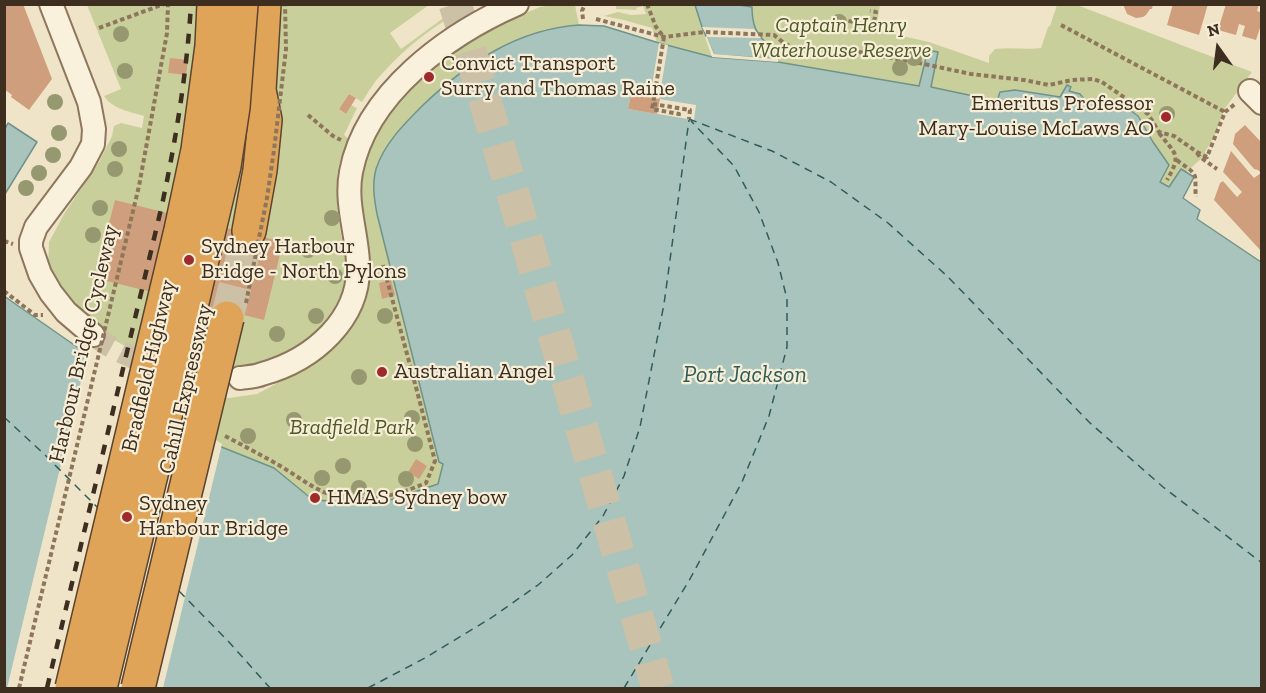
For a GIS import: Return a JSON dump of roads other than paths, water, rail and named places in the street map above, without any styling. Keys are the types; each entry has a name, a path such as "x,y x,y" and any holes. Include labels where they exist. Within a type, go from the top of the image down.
{"highway":[{"name":"Bradfield Highway","path":"72,688 198,150 212,46 214,4"},
{"name":"Bradfield Highway","path":"100,688 224,166 233,107 241,4"},
{"name":"Cahill Expressway","path":"249,231 260,170 265,120 259,90 264,4"},
{"name":"Cahill Expressway","path":"115,688 240,158 246,120 259,90"},
{"name":"Cahill Expressway","path":"138,688 227,318"}],"street":[{"path":"51,4 89,102 94,129 93,144 81,167 36,227 31,248 39,274 51,293 66,312 93,335"},
{"path":"240,378 282,368 301,357 332,333 349,310 356,287 358,264 350,203 350,173 360,143 384,102 401,82 438,49 475,25 517,4"}],"water":[{"path":"733,4 752,7 757,31 778,59 714,55 695,5"},
{"name":"Port Jackson","path":"579,25 604,26 712,57 778,62 919,86 928,50 938,52 931,87 997,101 1000,92 1015,90 1060,97 1067,85 1071,87 1069,91 1080,94 1085,100 1123,105 1138,116 1169,165 1160,182 1169,187 1181,169 1194,177 1183,198 1200,210 1197,219 1261,262 1261,688 5,688 4,296 80,349 119,380 219,446 274,468 313,500 360,505 387,501 438,484 443,464 439,462 377,214 374,191 376,169 395,135 422,106 456,76 514,41 534,33"},
{"path":"8,123 37,142 5,194 5,129"}],"tunnel":[{"path":"455,4 658,688"},
{"path":"227,318 249,231"},
{"path":"93,335 130,356 156,366 198,376 226,378"}],"railway":[{"path":"47,688 162,205 180,105 191,4"}],"place":[{"name":"Convict Transport Surry and Thomas Raine","path":"429,77"},
{"name":"Emeritus Professor Mary-Louise McLaws AO","path":"1166,117"},
{"name":"Sydney Harbour Bridge - North Pylons","path":"189,260"},
{"name":"Australian Angel","path":"382,372"},
{"name":"HMAS Sydney bow","path":"315,498"},
{"name":"Sydney Harbour Bridge","path":"127,517"}],"park label":[{"name":"Captain Henry Waterhouse Reserve","path":"841,38"},
{"name":"Bradfield Park","path":"352,428"}]}
